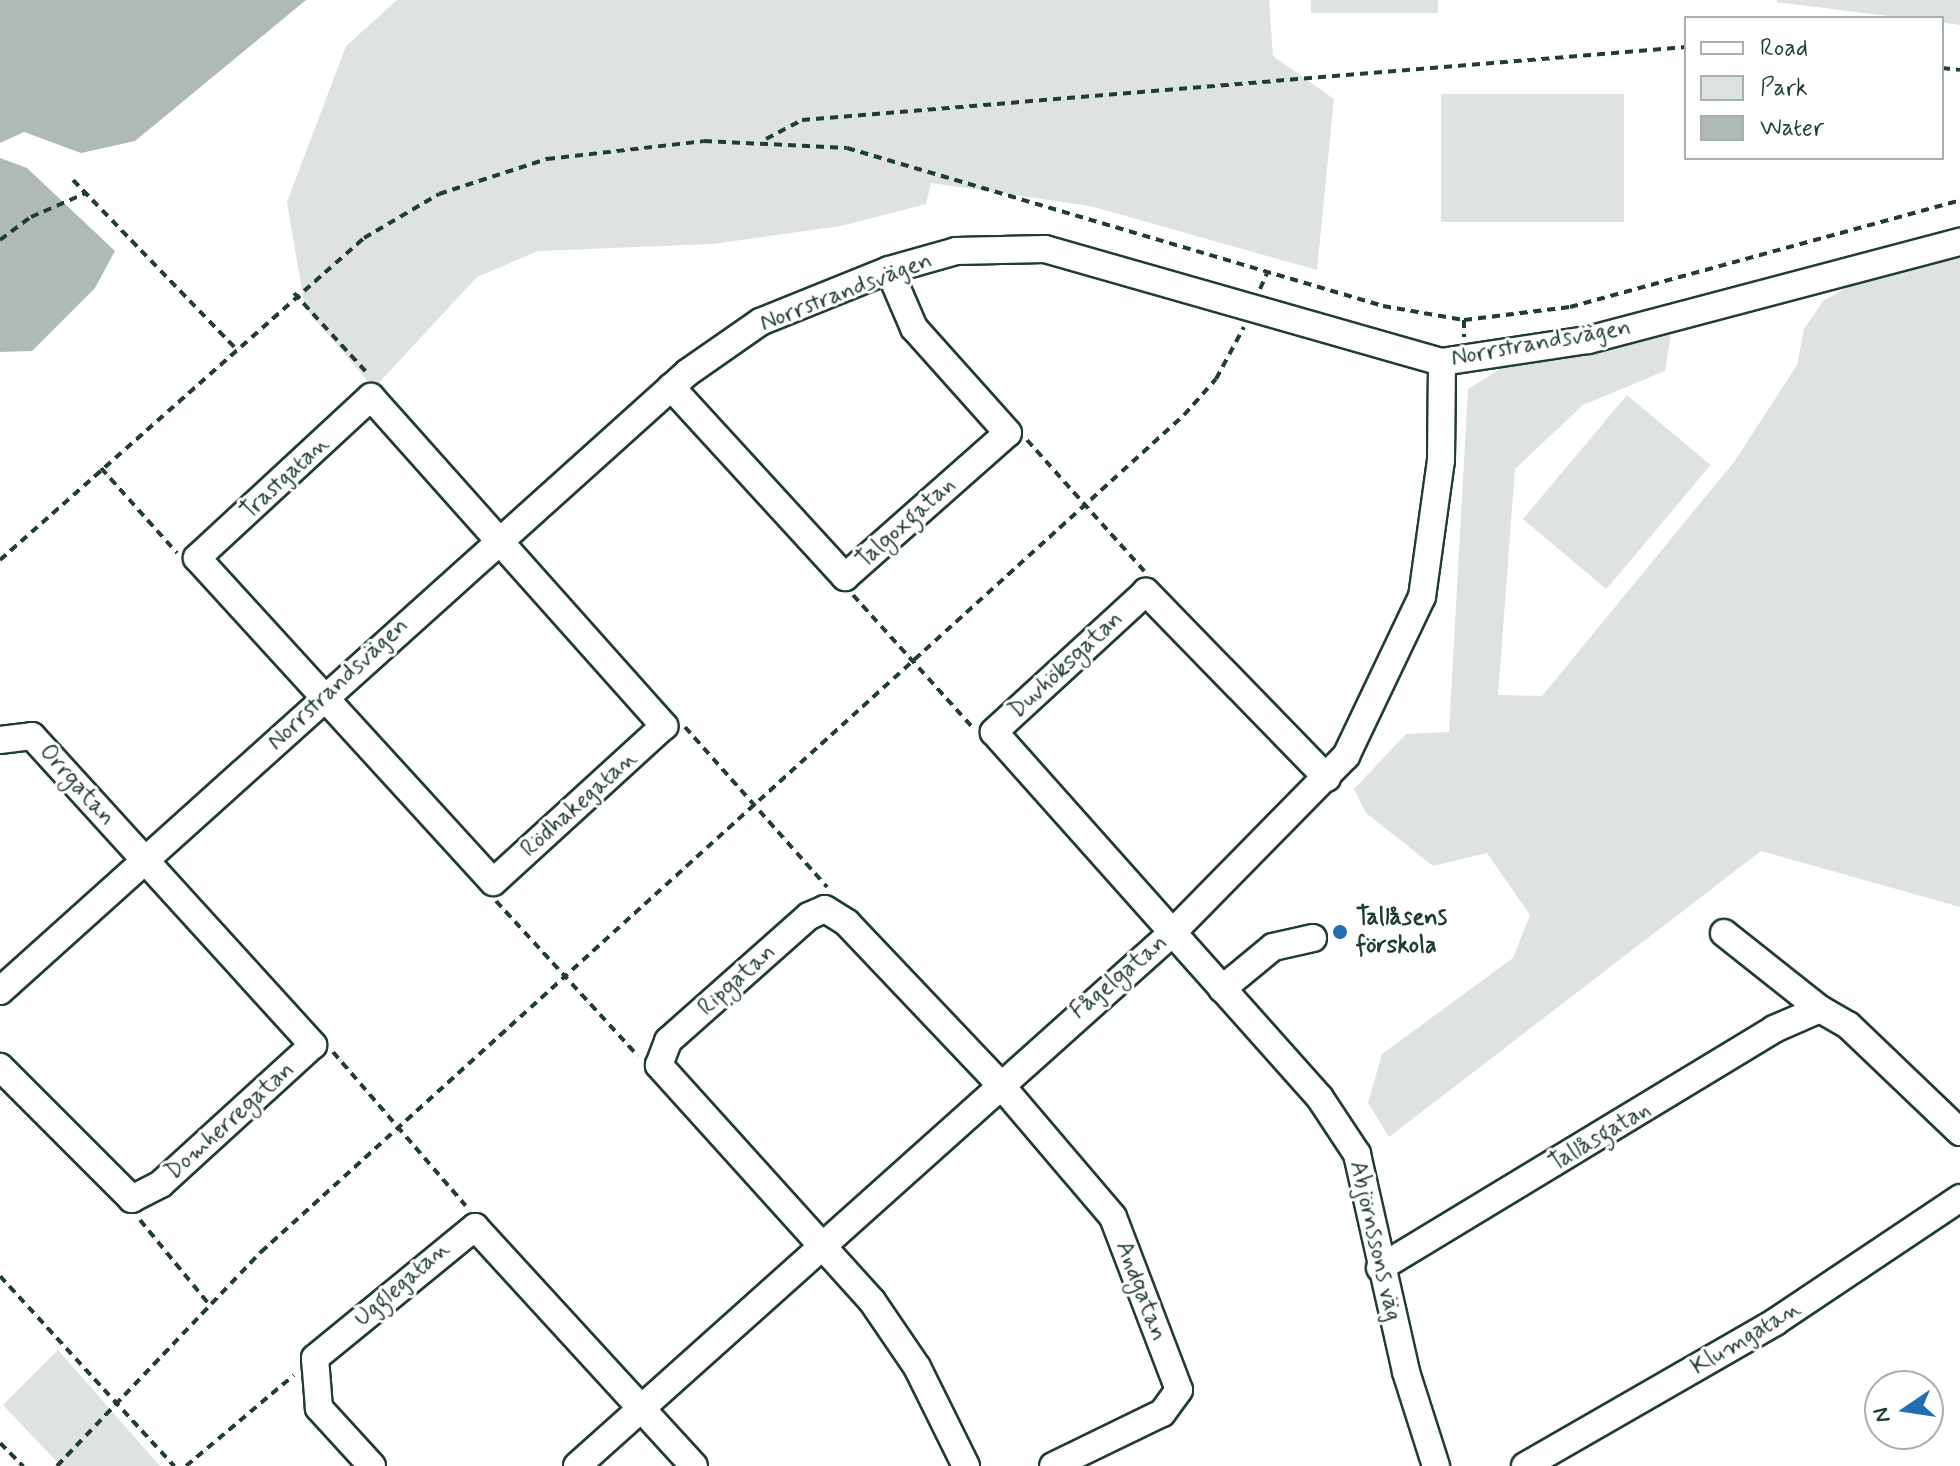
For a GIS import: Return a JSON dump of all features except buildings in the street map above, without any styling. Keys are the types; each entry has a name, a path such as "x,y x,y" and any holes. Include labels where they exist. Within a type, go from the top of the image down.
{"street":[{"name":"Norrstrandsvägen","path":"0,991 498,538 671,387 760,322 889,270 956,251 1045,249 1442,362 1588,340 1960,242"},
{"path":"889,270 914,328 1008,433"},
{"name":"Fågelgatan","path":"577,1466 999,1083 1171,934 1327,778 1373,710 1422,597 1441,460 1442,362"},
{"name":"Talgoxgatan","path":"671,387 845,577 1008,433"},
{"path":"371,397 664,726"},
{"name":"Trastgatan","path":"197,558 371,397"},
{"path":"197,558 493,882"},
{"name":"Duvhöksgatan","path":"1171,934 994,732 1146,592 1327,778"},
{"name":"Rödhakegatan","path":"493,882 664,726"},
{"name":"Orrgatan","path":"0,740 32,736 144,860"},
{"name":"Domherregatan","path":"132,1199 161,1184 313,1045 144,860"},
{"path":"825,909 847,923 999,1083"},
{"name":"Ripgatan","path":"659,1065 668,1041 809,916 825,909"},
{"path":"1724,933 1820,1009 1848,1025 1960,1132"},
{"name":"Abjörnssons väg","path":"1171,934 1320,1098 1357,1154 1380,1268 1436,1466"},
{"path":"1222,989 1273,947 1313,938"},
{"name":"Tallåsgatan","path":"1380,1268 1774,1029 1820,1009"},
{"path":"659,1065 818,1248 872,1301 917,1367 966,1466"},
{"path":"0,1067 132,1199"},
{"name":"Andgatan","path":"999,1083 1113,1217 1179,1390 1162,1413 1053,1466"},
{"name":"Klumgatan","path":"1525,1466 1775,1322 1960,1198"},
{"name":"Ugglegatan","path":"315,1358 475,1227 643,1406 694,1466"},
{"path":"315,1358 319,1408 372,1466"}],"path":[{"path":"765,140 802,120 1684,47"},
{"path":"73,180 234,347"},
{"path":"0,240 31,217 86,193"},
{"path":"57,1466 119,1407 209,1303 1208,389 1252,309 1267,273"},
{"path":"294,293 366,371 371,397"},
{"path":"1008,433 1023,435 1147,574 1146,592"},
{"path":"101,468 173,550 197,558"},
{"path":"845,577 912,661 975,731 994,732"},
{"path":"664,726 689,731 757,803 827,884 825,909"},
{"path":"493,882 499,907 626,1049 659,1065"},
{"path":"313,1045 333,1052 458,1194 475,1227"},
{"path":"132,1199 151,1240 209,1303"},
{"path":"0,1276 174,1466"},
{"path":"186,1466 315,1358"},
{"path":"0,1443 23,1466"}],"green space":[{"path":"397,0 1269,0 1273,56 1334,99 1317,270 1090,206 931,183 926,204 841,226 713,244 538,251 477,277 374,388 305,308 287,202 346,46"},
{"path":"1311,0 1438,0 1438,13 1311,13"},
{"path":"1777,0 1960,0 1960,25 1944,23 1944,16 1888,16"},
{"path":"1441,94 1624,94 1624,222 1441,222"},
{"path":"1960,255 1960,907 1761,851 1389,1137 1368,1103 1382,1054 1513,958 1530,915 1487,853 1433,866 1366,813 1354,789 1406,734 1449,732 1468,389 1505,366 1671,333 1665,371 1583,405 1515,469 1498,695 1542,696 1734,462 1797,365 1804,329 1823,301 1851,285"},
{"path":"1627,395 1710,465 1606,589 1523,519"},
{"path":"58,1350 160,1466 61,1466 3,1405"}],"water":[{"path":"0,0 306,0 135,141 81,153 24,132 0,143"},
{"path":"0,158 27,168 115,251 95,288 32,351 0,352"}],"place":[{"name":"Tallåsens förskola","path":"1340,932"}]}
